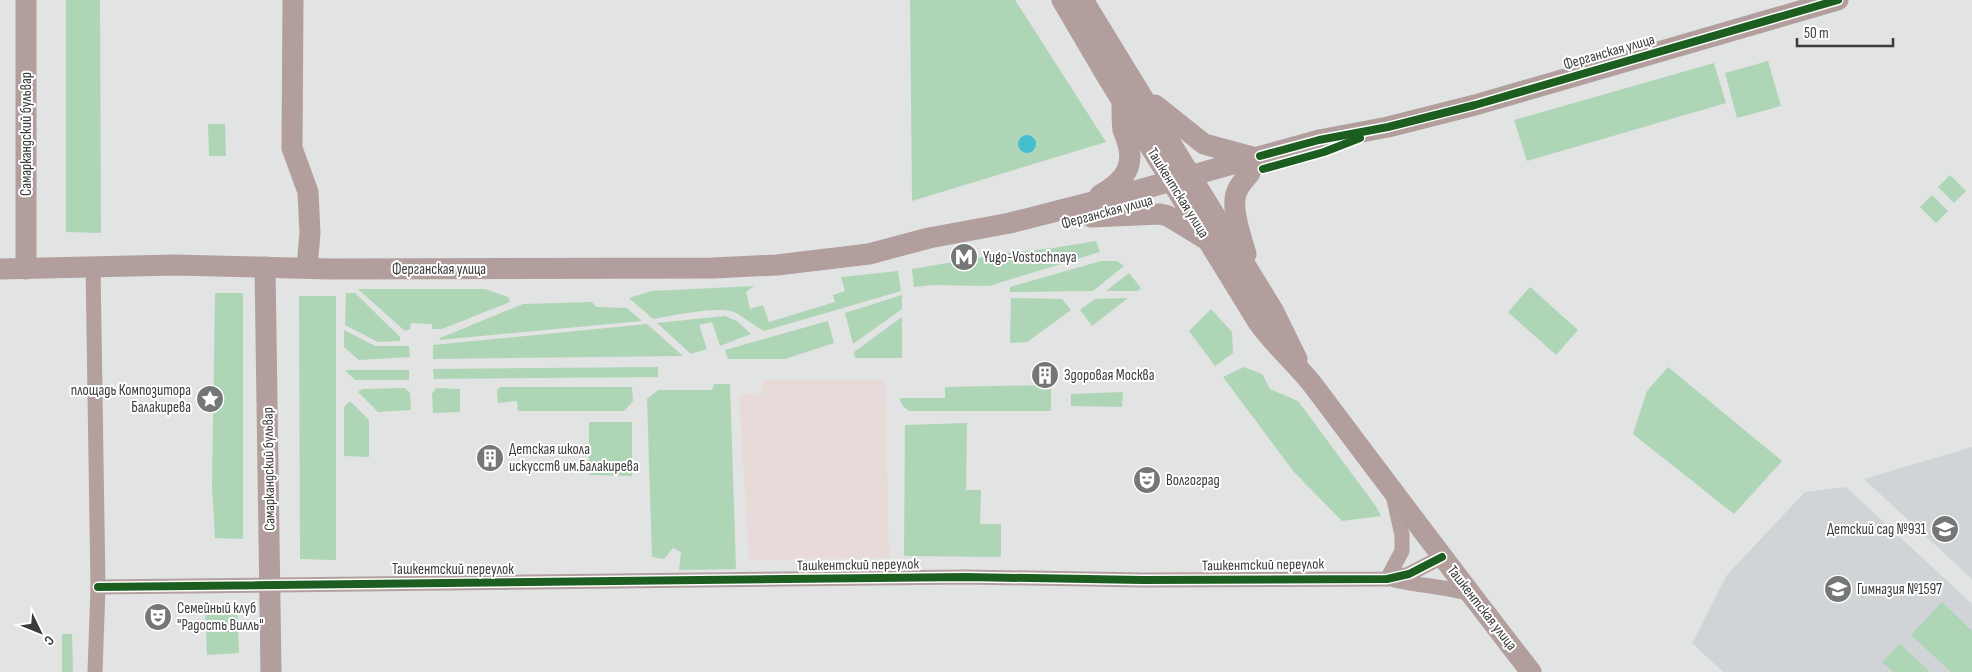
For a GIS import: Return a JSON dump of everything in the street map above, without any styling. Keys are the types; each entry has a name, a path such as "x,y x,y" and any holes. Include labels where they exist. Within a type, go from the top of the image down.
{"street":[{"name":"Самаркандский бульвар","path":"26,0 26,269"},
{"path":"293,0 292,148 308,192 310,233 307,267"},
{"name":"Ташкентская улица","path":"1062,0 1121,100 1271,340 1306,377 1531,672"},
{"name":"Ташкентская улица","path":"1083,0 1195,180 1274,312 1306,377"},
{"name":"Ферганская улица","path":"0,269 93,265 574,269 713,268 777,265 877,252 929,238 1089,210 1252,165 1324,152 1388,127 1474,105 1838,0"},
{"path":"1142,95 1204,144 1222,150 1252,165 1237,189 1234,208 1250,272"},
{"path":"1089,210 1125,176 1130,165 1130,150 1123,128 1121,100"},
{"path":"1089,210 1168,216 1208,240"},
{"path":"93,265 98,587 95,672"},
{"name":"Самаркандский бульвар","path":"265,267 272,672"},
{"path":"1393,492 1402,535 1402,551 1387,579 1412,584 1452,588 1470,594"},
{"name":"Ташкентский переулок","path":"98,587 270,585 290,583 966,577 1143,580 1387,579 1409,574 1442,557"}],"shaded area":[{"path":"763,380 885,380 889,558 749,560 739,394 761,395"},
{"name":"Детский сад №931","path":"1972,447 1972,579 1864,479"},
{"name":"Гимназия №1597","path":"1846,487 1972,604 1972,672 1723,672 1692,643 1727,575 1805,492"}],"green space":[{"path":"66,0 100,0 101,233 66,232"},
{"path":"910,0 1015,0 1106,142 912,201"},
{"path":"1768,61 1781,106 1737,118 1725,73"},
{"path":"1714,63 1726,103 1527,161 1514,120"},
{"path":"208,124 225,124 226,156 209,156"},
{"path":"1950,175 1966,191 1954,203 1938,187"},
{"path":"1932,195 1948,211 1936,223 1920,207"},
{"path":"1096,241 1100,252 989,286 933,285 914,287 912,269 1006,253"},
{"path":"1101,261 1117,261 1124,266 1093,291 1010,292 1010,287"},
{"path":"898,271 901,291 764,331 738,314 727,310 695,312 653,319 629,298 652,291 754,286 746,292 750,309 763,305 769,322 835,302 833,295 845,291 841,277"},
{"path":"1129,273 1141,288 1138,291 1106,291"},
{"path":"1530,287 1578,330 1556,355 1508,312"},
{"path":"358,289 485,289 508,297 510,302 442,329 432,329 432,324 411,323 410,329 405,331"},
{"path":"215,293 243,293 243,539 215,538 212,487"},
{"path":"346,293 355,293 400,337 400,341 378,342 345,325"},
{"path":"902,295 902,309 853,344 845,313"},
{"path":"299,296 336,296 336,560 300,559"},
{"path":"1011,298 1062,299 1071,310 1027,342 1010,343"},
{"path":"1128,298 1092,326 1080,310 1095,299"},
{"path":"592,302 596,307 627,308 642,321 439,340 523,304"},
{"path":"1211,309 1232,332 1233,353 1215,366 1189,331"},
{"path":"725,316 737,321 751,334 720,346 712,322 699,325 707,349 691,354 657,323"},
{"path":"902,317 902,358 855,358 854,352"},
{"path":"828,321 834,343 785,359 728,359 725,350"},
{"path":"647,324 683,356 433,359 433,345"},
{"path":"344,330 375,346 409,346 410,357 359,360 344,347"},
{"path":"658,367 658,377 434,379 433,369"},
{"path":"1244,367 1262,374 1270,389 1298,401 1375,505 1381,516 1342,521 1294,472 1223,377"},
{"path":"1668,367 1782,461 1734,514 1633,434 1647,391"},
{"path":"345,370 409,370 409,380 355,380"},
{"path":"714,384 730,384 736,569 679,570 681,552 673,548 664,559 652,557 647,399 658,390 712,390"},
{"path":"1051,385 1051,411 909,411 903,406 899,398 945,398 945,387"},
{"path":"500,387 632,387 633,401 624,411 518,411 517,401 498,403 497,391"},
{"path":"405,388 410,393 411,410 378,412 358,392 362,389"},
{"path":"436,388 460,389 460,412 433,413 432,394"},
{"path":"1123,392 1122,407 1071,406 1071,394"},
{"path":"350,401 369,420 369,457 344,456 344,407"},
{"path":"589,422 632,422 632,476 589,475"},
{"path":"967,423 966,490 981,490 980,524 1001,524 1001,557 904,556 905,425"},
{"path":"1942,602 1972,631 1972,672 1951,672 1911,635"},
{"path":"237,606 239,653 207,655 205,608"},
{"path":"62,634 72,634 73,672 62,672"},
{"path":"1900,644 1930,672 1893,672 1882,662"}],"water":[{"path":"1027,135 1033,138 1036,144 1033,150 1027,153 1021,150 1018,144 1021,138"}],"cycle path":[{"path":"1260,156 1319,140 1388,127 1475,105 1838,0"},
{"path":"1263,169 1324,152 1360,138"},
{"path":"98,587 966,577 1143,580 1387,579 1409,574 1442,557"}],"place":[{"name":"Yugo-Vostochnaya","path":"964,257"},
{"name":"Здоровая Москва","path":"1045,375"},
{"name":"площадь Композитора Балакирева","path":"210,399"},
{"name":"Детская школа искусств им.Балакирева","path":"490,458"},
{"name":"Волгоград","path":"1147,480"},
{"name":"Детский сад №931","path":"1945,529"},
{"name":"Гимназия №1597","path":"1838,589"},
{"name":"Семейный клуб \"Радость Вилль\"","path":"158,617"}]}
